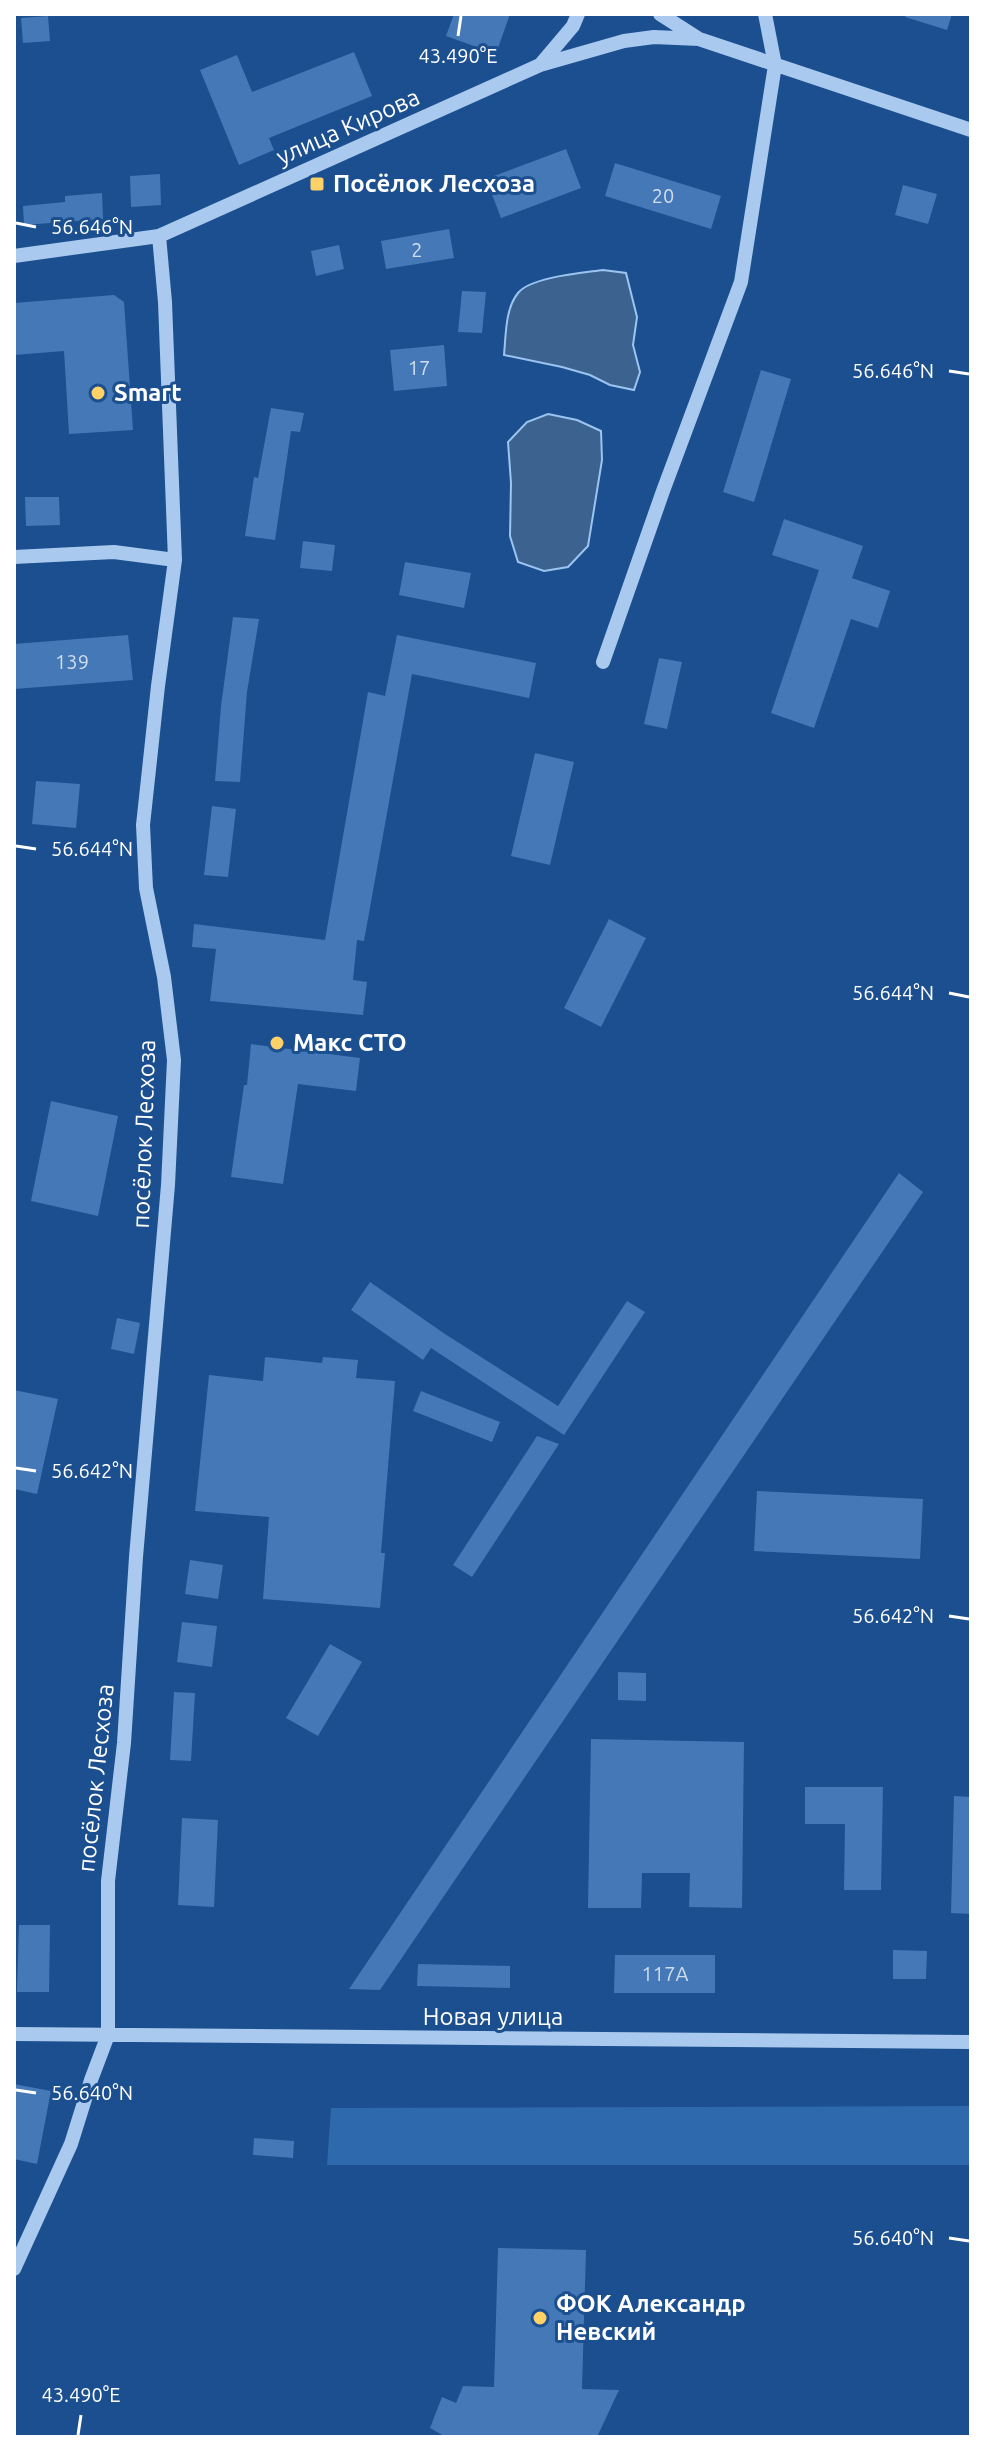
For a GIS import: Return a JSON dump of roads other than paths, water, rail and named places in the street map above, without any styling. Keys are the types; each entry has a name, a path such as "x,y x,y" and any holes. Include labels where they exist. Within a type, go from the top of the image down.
{"street":[{"path":"540,65 573,26 578,14"},
{"path":"660,14 699,39 971,130"},
{"path":"603,662 741,282 775,65 765,14"},
{"name":"улица Кирова","path":"14,256 159,236 540,65 624,41 654,37 699,39"},
{"name":"посёлок Лесхоза","path":"108,2035 108,1881 124,1743 136,1557 168,1185 174,1060 164,977 146,888 143,825 175,560 165,302 159,236"},
{"path":"14,557 114,552 175,560"},
{"name":"Новая улица","path":"14,2034 971,2042"},
{"path":"14,2269 71,2144 108,2035"}],"place":[{"name":"Посёлок Лесхоза","path":"317,184"},
{"name":"Smart","path":"98,393"},
{"name":"Макс СТО","path":"277,1043"},
{"name":"ФОК Александр Невский","path":"540,2318"}]}
